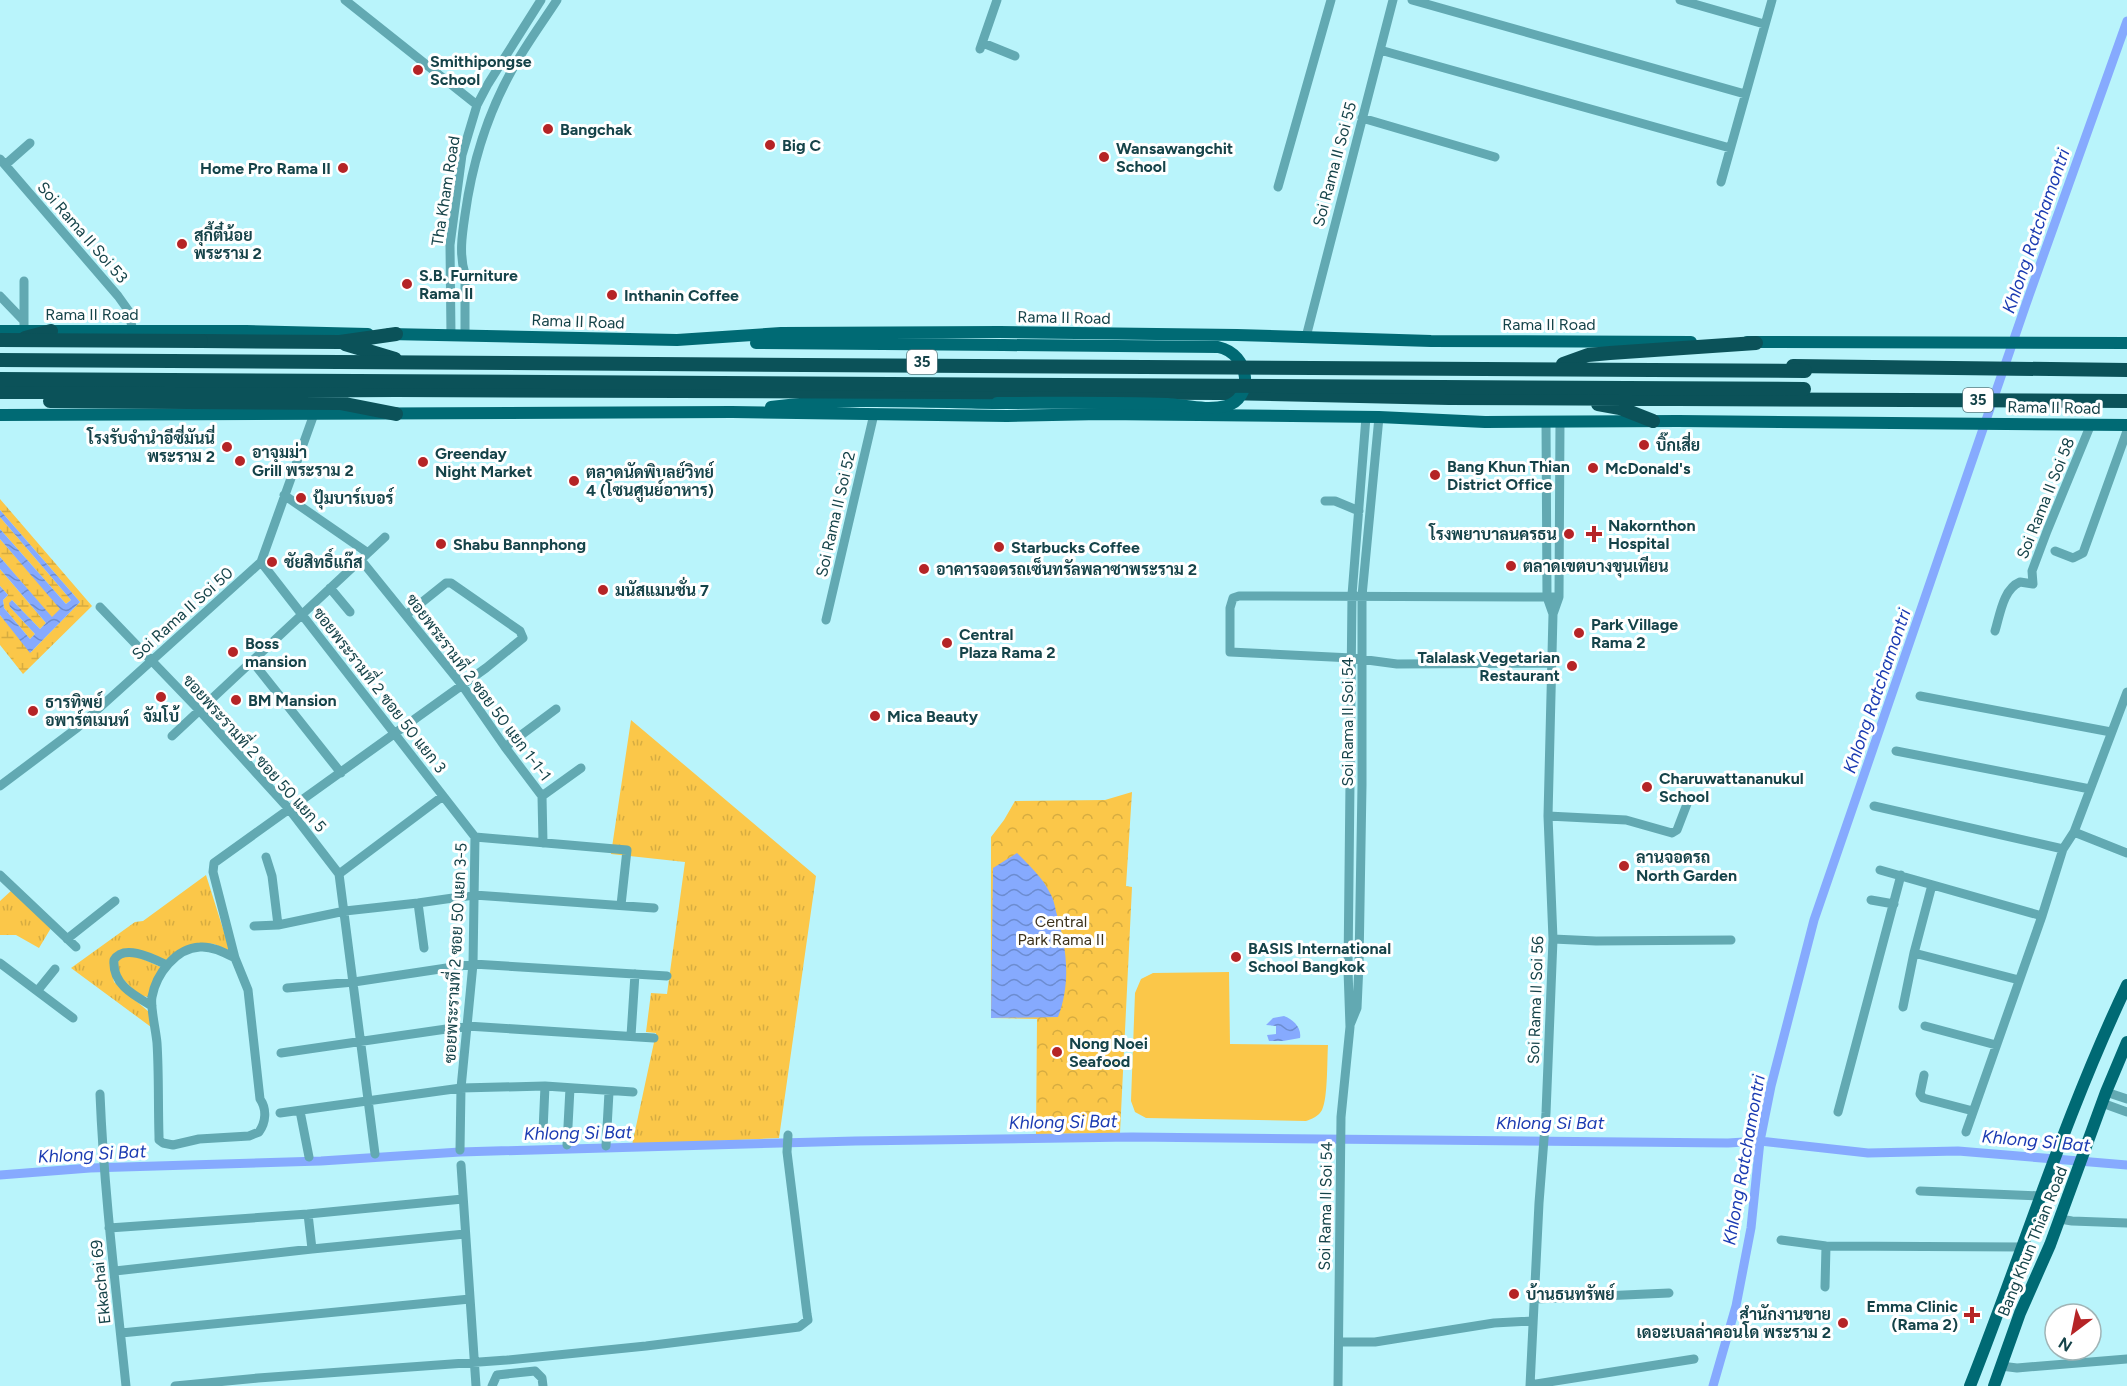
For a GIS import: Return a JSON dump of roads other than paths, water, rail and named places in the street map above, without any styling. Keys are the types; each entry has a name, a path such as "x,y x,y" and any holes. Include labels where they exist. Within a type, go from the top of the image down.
{"highway":[{"path":"0,345 51,331"},
{"path":"0,340 340,342 396,334"},
{"path":"340,342 395,359"},
{"path":"1563,364 1588,355 1756,343"},
{"path":"0,358 1804,371"},
{"name":"35","path":"0,358 1563,364 2127,370"},
{"path":"0,379 1804,389"},
{"path":"340,403 396,390"},
{"name":"Rama II Road","path":"0,392 396,390 1222,393 1449,398 2127,401"},
{"path":"1569,397 1620,408 1653,421"},
{"path":"0,401 340,403 396,414"}],"main road":[{"name":"Rama II Road","path":"0,331 24,325 51,331 451,334 598,339 707,339 781,333 894,332 1442,341 2127,343"},
{"path":"707,339 756,343 1218,346 1235,354 1244,368 1243,390 1234,402 1221,407 1168,404 798,403 732,412"},
{"name":"Rama II Road","path":"0,415 732,412 1379,417 1477,422 1929,422 2127,425"},
{"name":"Bang Khun Thian Road","path":"1970,1386 2058,1149 2127,985"},
{"name":"Bang Khun Thian Road","path":"1994,1386 2020,1313 2060,1219 2104,1097 2127,1042"},
{"path":"1981,1358 2001,1366"}],"street":[{"path":"345,0 477,105"},
{"name":"Tha Kham Road","path":"451,334 451,226 462,155 477,105 505,54 541,0"},
{"name":"Tha Kham Road","path":"465,335 465,274 461,247 467,200 483,136 495,104 513,68 557,0"},
{"path":"997,0 981,46 1015,56"},
{"path":"1278,187 1331,0"},
{"name":"Soi Rama II Soi 55","path":"1306,337 1393,0"},
{"path":"1412,0 1745,94"},
{"path":"1680,0 1714,5 1764,24"},
{"path":"1721,182 1772,0"},
{"path":"1380,50 1730,148"},
{"path":"1362,118 1495,157"},
{"path":"3,162 30,143"},
{"name":"Soi Rama II Soi 53","path":"3,162 118,296 128,310 133,331"},
{"path":"450,264 462,265"},
{"path":"24,281 24,325"},
{"path":"0,296 24,325"},
{"name":"Soi Rama II Soi 50","path":"0,786 77,728 261,562 314,414"},
{"name":"Soi Rama II Soi 52","path":"826,621 874,414"},
{"name":"Soi Rama II Soi 54","path":"1350,1027 1357,1008 1361,869 1363,659 1357,596 1359,512 1366,417"},
{"name":"Soi Rama II Soi 54","path":"1338,1386 1341,1117 1350,1027 1348,1008 1352,658 1357,596 1379,417"},
{"name":"Soi Rama II Soi 56","path":"1546,421 1547,597 1553,614"},
{"name":"Soi Rama II Soi 56","path":"1530,1385 1546,1113 1552,939 1548,816 1553,614 1559,597 1560,422"},
{"name":"Soi Rama II Soi 58","path":"1995,631 2011,588 2020,582 2033,584 2032,571 2091,424"},
{"path":"2055,551 2073,558 2083,553 2127,431"},
{"name":"ซอยพระรามที่ 2 ซอย 50 แยก 1-1-1","path":"284,495 364,557 406,615 462,685 542,796 543,843"},
{"path":"1325,501 1335,501 1359,512"},
{"path":"172,736 386,537"},
{"name":"ซอยพระรามที่ 2 ซอย 50 แยก 3","path":"261,562 475,837"},
{"path":"235,958 202,946 190,949 167,965 154,988 151,1000 157,1045 159,1140 163,1143 173,1145 199,1139 249,1136 259,1132 264,1120 265,1106 260,1099 248,990 235,958 213,872 214,863 522,641 522,633 452,583 446,583 406,615"},
{"path":"330,588 350,612"},
{"path":"1552,663 1397,664 1352,658 1230,652 1230,608 1233,598 1239,596 1559,597"},
{"name":"ซอยพระรามที่ 2 ซอย 50 แยก 5","path":"100,607 199,710 289,809 339,874 375,1155"},
{"path":"252,661 341,773"},
{"path":"1966,1132 2042,916 2063,849 2074,832 2127,692"},
{"path":"1920,696 2111,732"},
{"path":"505,747 556,709"},
{"path":"1896,751 2090,789"},
{"path":"542,796 581,768"},
{"path":"339,874 443,796"},
{"path":"1548,816 1626,820 1672,833 1677,830 1687,804"},
{"path":"1874,806 2063,849"},
{"path":"2074,832 2127,853"},
{"name":"ซอยพระรามที่ 2 ซอย 50 แยก 3-5","path":"460,1150 461,1088 472,964 475,837 627,850 621,905"},
{"path":"266,857 272,876 278,924"},
{"path":"1349,869 1361,869"},
{"path":"1880,870 2042,916"},
{"path":"0,875 76,947"},
{"path":"1838,1112 1901,875"},
{"path":"1903,1007 1914,952 1932,885"},
{"path":"255,926 474,895 654,908"},
{"path":"1871,900 1894,904"},
{"path":"67,939 115,901"},
{"path":"418,903 424,948"},
{"path":"1552,939 1731,940"},
{"path":"1914,952 2019,980"},
{"path":"152,1006 128,991 118,981 114,970 114,960 119,954 132,953 147,956 167,965"},
{"path":"0,963 73,1018"},
{"path":"287,988 354,982 472,964 667,976"},
{"path":"38,990 55,969"},
{"path":"631,1036 635,974"},
{"path":"281,1053 467,1026 654,1038"},
{"path":"1925,1026 1996,1046"},
{"path":"1924,1075 1920,1094 1923,1098 1973,1111"},
{"path":"543,1131 545,1086"},
{"path":"280,1113 369,1102 432,1090 461,1088 545,1086 633,1092"},
{"path":"567,1145 570,1088"},
{"path":"606,1146 609,1092"},
{"name":"Ekkachai 69","path":"100,1094 103,1164 116,1271 126,1386"},
{"path":"2104,1097 2127,1099"},
{"path":"2104,1097 2127,1112"},
{"path":"300,1111 309,1157"},
{"path":"175,1386 258,1382 794,1329 804,1324 807,1314 787,1152 788,1135"},
{"path":"461,1165 476,1386"},
{"path":"1920,1191 2041,1196"},
{"path":"109,1228 308,1214 463,1199"},
{"path":"308,1214 312,1249"},
{"path":"2060,1219 2127,1223"},
{"path":"116,1271 465,1234"},
{"path":"1781,1240 1826,1246 2023,1247"},
{"path":"1825,1287 1826,1246"},
{"path":"1534,1299 1669,1293"},
{"path":"121,1333 470,1299"},
{"path":"1339,1342 1375,1342 1494,1323 1533,1321"},
{"path":"1530,1385 1694,1359"},
{"path":"2001,1366 2017,1368 2127,1359"},
{"path":"492,1386 497,1375 535,1371 542,1378 543,1386"}],"water":[{"path":"0,510 80,602 30,653 0,615 0,586 8,595 3,600 4,608 30,639 35,634 10,607 9,603 12,600 40,629 46,623 0,569 0,557 52,617 60,609 0,539 0,529 66,604 71,600 0,517"},
{"path":"1017,853 1047,887 1060,928 1065,953 1066,979 1058,1017 991,1018 993,868"},
{"path":"1284,1016 1296,1024 1300,1031 1300,1038 1269,1041 1267,1035 1276,1034 1276,1026 1266,1025 1273,1018"}],"waterway":[{"name":"Khlong Ratchamontri","path":"1713,1386 1736,1306 1751,1228 1760,1141 1771,1086 1814,920 2026,304 2127,21"},
{"name":"Khlong Si Bat","path":"0,1175 90,1168 321,1161 460,1152 855,1141 1132,1137 1728,1143 1760,1141 1868,1153 1958,1151 2127,1165"}],"place":[{"name":"Smithipongse School","path":"418,70"},
{"name":"Bangchak","path":"548,129"},
{"name":"Big C","path":"770,145"},
{"name":"Wansawangchit School","path":"1104,157"},
{"name":"Home Pro Rama II","path":"343,168"},
{"name":"สุกี้ตี๋น้อย พระราม 2","path":"182,244"},
{"name":"S.B. Furniture Rama II","path":"407,284"},
{"name":"Inthanin Coffee","path":"612,295"},
{"name":"บิ๊กเสี่ย","path":"1644,445"},
{"name":"โรงรับจำนำอีซี่มันนี่ พระราม 2","path":"227,447"},
{"name":"อาจุมม่า Grill พระราม 2","path":"240,461"},
{"name":"Greenday Night Market","path":"423,462"},
{"name":"McDonald's","path":"1593,468"},
{"name":"Bang Khun Thian District Office","path":"1435,475"},
{"name":"ตลาดนัดพิบูลย์วิทย์ 4 (โซนศูนย์อาหาร)","path":"574,481"},
{"name":"ปุ้มบาร์เบอร์","path":"301,498"},
{"name":"โรงพยาบาลนครธน","path":"1569,534"},
{"name":"Nakornthon Hospital","path":"1594,534"},
{"name":"Shabu Bannphong","path":"441,544"},
{"name":"Starbucks Coffee","path":"999,547"},
{"name":"ชัยสิทธิ์แก๊ส","path":"272,562"},
{"name":"ตลาดเขตบางขุนเทียน","path":"1511,566"},
{"name":"อาคารจอดรถเซ็นทรัลพลาซาพระราม 2","path":"924,569"},
{"name":"มนัสแมนชั่น 7","path":"603,590"},
{"name":"Park Village Rama 2","path":"1579,633"},
{"name":"Central Plaza Rama 2","path":"947,643"},
{"name":"Boss mansion","path":"233,652"},
{"name":"Talalask Vegetarian Restaurant","path":"1572,666"},
{"name":"จัมโบ้","path":"161,697"},
{"name":"BM Mansion","path":"236,700"},
{"name":"ธารทิพย์ อพาร์ตเมนท์","path":"33,711"},
{"name":"Mica Beauty","path":"875,716"},
{"name":"Charuwattananukul School","path":"1647,787"},
{"name":"ลานจอดรถ North Garden","path":"1624,866"},
{"name":"BASIS International School Bangkok","path":"1236,957"},
{"name":"Nong Noei Seafood","path":"1057,1052"},
{"name":"บ้านธนทรัพย์","path":"1514,1294"},
{"name":"Emma Clinic (Rama 2)","path":"1972,1315"},
{"name":"สำนักงานขาย เดอะเบลล่าคอนโด พระราม 2","path":"1843,1323"}],"park label":[{"name":"Central Park Rama II","path":"1061,930"}]}
